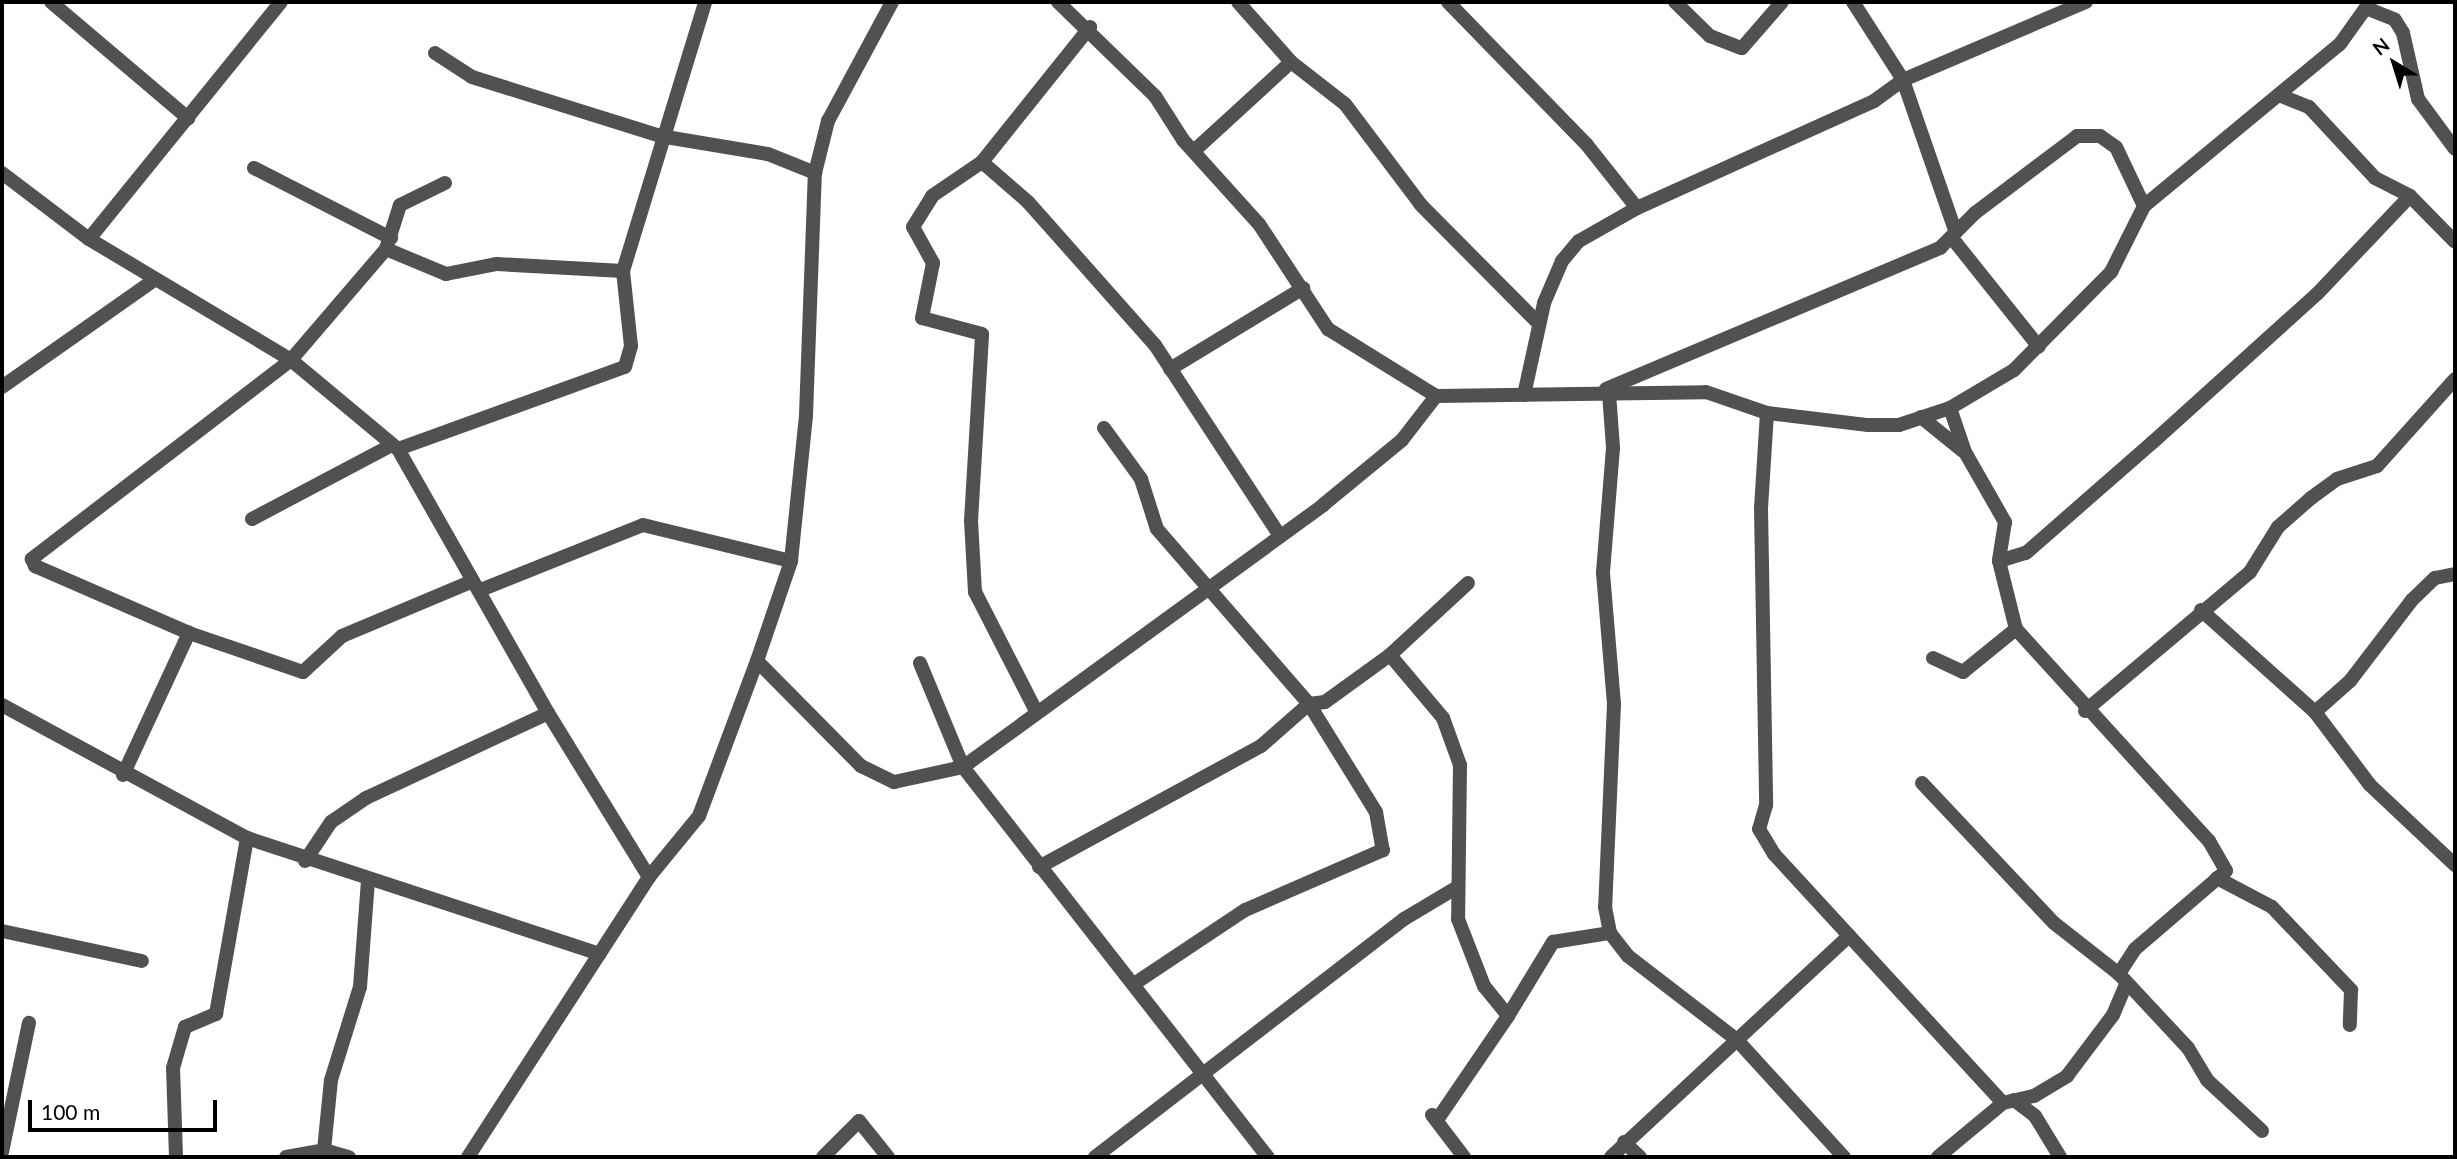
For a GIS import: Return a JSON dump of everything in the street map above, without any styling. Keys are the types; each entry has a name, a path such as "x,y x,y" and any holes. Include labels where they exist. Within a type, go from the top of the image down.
{"street":[{"path":"51,2 188,118"},
{"path":"89,239 281,2"},
{"path":"252,519 395,447 625,367 631,346 623,271 660,136 705,2"},
{"path":"468,1157 649,877 699,816 757,661 791,561 806,415 815,173 828,121 891,2"},
{"path":"1058,2 1090,27 1155,96 1304,288 1328,329 1436,396 1607,391 1706,392 1767,412 1868,425 1921,417 1950,408 1987,391 2039,347 2110,272 2144,206 2340,44 2368,5 2399,26 2418,99 2455,149"},
{"path":"1238,2 1291,62 1345,104 1421,205 1537,323"},
{"path":"1448,2 1587,145 1637,208"},
{"path":"1675,2 1710,36 1742,48 1782,2"},
{"path":"1853,2 1903,80 1954,234 2039,347"},
{"path":"1524,395 1537,323 1571,248 1637,208 1828,123 1903,80 2086,2"},
{"path":"1036,711 975,592 971,521 982,334 922,318 933,262 913,227 932,196 982,162 1090,27"},
{"path":"435,53 471,77 660,136 768,154 815,173"},
{"path":"1195,150 1291,62"},
{"path":"2301,77 2309,107"},
{"path":"2279,95 2309,107 2375,178 2410,196 2455,242"},
{"path":"1607,391 1686,358 1716,337 1884,275 1954,234 2077,136 2099,136 2116,147 2144,206"},
{"path":"982,162 1028,202 1170,369 1280,536"},
{"path":"254,168 446,274 497,264 623,271"},
{"path":"5,181 154,280 291,360 395,447 478,585 548,713 649,877"},
{"path":"445,183 400,205 389,243 291,360 32,559 35,566 189,633 303,672 342,636 642,525 791,561"},
{"path":"1999,561 2026,553 2153,442 2317,294 2410,196"},
{"path":"2,387 154,280"},
{"path":"1170,369 1304,288"},
{"path":"2085,711 2201,610 2250,572 2278,527 2311,498 2337,479 2377,466 2455,379"},
{"path":"1607,391 1613,448 1603,573 1614,704 1605,906 1610,933 1628,956 1737,1040 1844,1157"},
{"path":"757,661 861,766 894,782 963,767 1036,711 1211,589 1280,536 1402,440 1436,396"},
{"path":"1938,1157 2009,1101 2034,1096 2078,1065 2113,1015 2135,949 2226,871 2208,841 2085,711 2016,629 1999,561 2004,522 1965,452 1950,408"},
{"path":"1767,412 1760,508 1766,805 1759,829 1849,936 2009,1101 2035,1116"},
{"path":"1921,417 1965,452"},
{"path":"1104,428 1141,479 1157,529 1310,704 1376,812 1382,849 1245,910 1134,984"},
{"path":"2315,712 2350,681 2412,600 2435,578 2455,574"},
{"path":"1039,867 1261,746 1310,704 1325,702 1390,655 1468,583"},
{"path":"2201,610 2315,712 2370,785 2455,865"},
{"path":"1933,658 1963,673 2016,629"},
{"path":"123,775 189,633"},
{"path":"1390,655 1443,718 1460,765 1456,888 1458,919 1484,986 1508,1016"},
{"path":"920,663 963,767 1268,1157"},
{"path":"2,705 123,775 247,838 305,861 599,954"},
{"path":"305,861 331,822 366,798 548,713"},
{"path":"1922,783 2054,923 2123,979 2180,1039 2207,1080 2262,1131"},
{"path":"176,1157 173,1068 185,1027 216,1014 247,838"},
{"path":"2217,878 2272,907 2351,990 2350,1026"},
{"path":"324,1150 331,1080 360,987 368,880"},
{"path":"1096,1157 1200,1072 1404,919 1456,888"},
{"path":"2,931 142,961"},
{"path":"1464,1157 1434,1117 1508,1016 1553,942 1610,933"},
{"path":"1611,1157 1624,1142 1849,936"},
{"path":"2,1152 4,1106 29,1023"},
{"path":"2034,1096 2035,1116 2060,1157"},
{"path":"822,1157 859,1121 888,1157"},
{"path":"1624,1142 1640,1157"},
{"path":"286,1157 324,1150 349,1157"}]}
